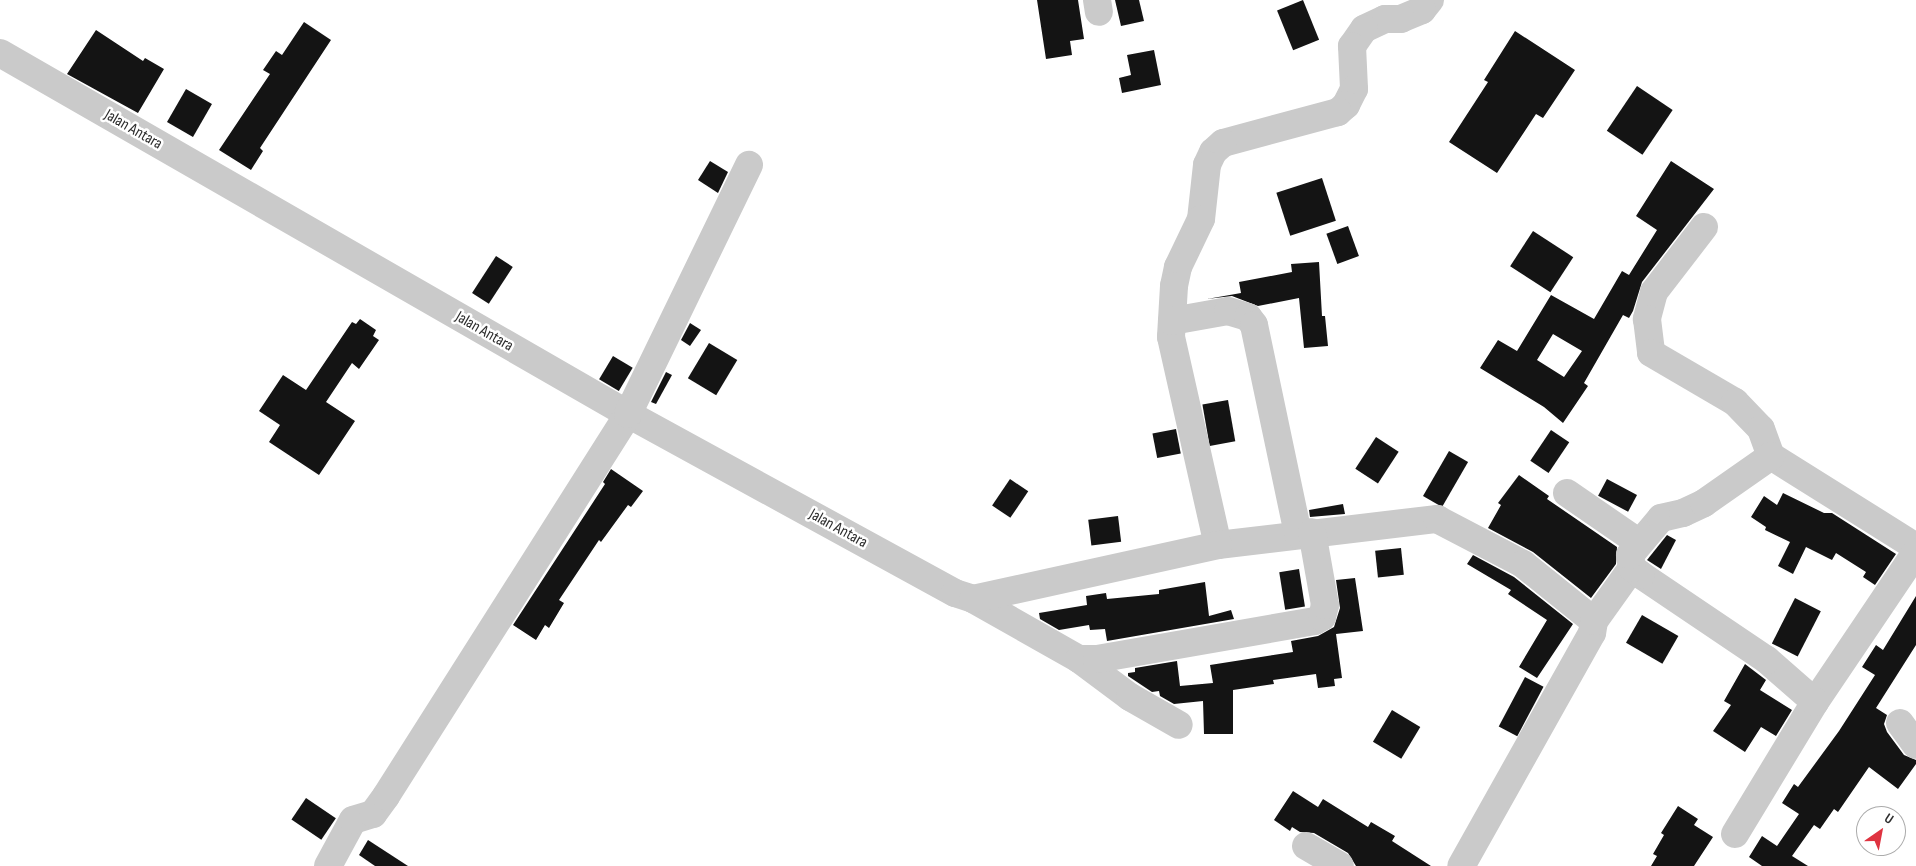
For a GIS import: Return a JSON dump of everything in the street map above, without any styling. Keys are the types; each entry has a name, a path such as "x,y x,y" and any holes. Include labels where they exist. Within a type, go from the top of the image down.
{"street":[{"path":"1218,545 1171,337 1175,280 1201,219 1207,165 1213,152 1223,144 1338,112 1346,104 1354,89 1352,46 1364,29 1385,19 1401,19 1415,13 1430,0"},
{"name":"Jalan Antara","path":"0,53 628,414 956,593 973,599 1079,660 1130,697 1179,726"},
{"path":"328,866 353,820 373,814 386,796 628,414 749,165"},
{"path":"1704,227 1654,292 1647,319 1651,353 1735,402 1761,429 1771,456 1916,547"},
{"path":"1079,660 1097,659 1315,621 1326,611 1254,326 1248,317 1228,311 1172,321"},
{"path":"1461,866 1592,633 1594,621 1632,568 1630,555 1638,542 1661,518 1683,513 1704,503 1771,456"},
{"path":"1567,492 1638,542"},
{"path":"973,599 1218,545 1305,533 1437,519 1523,564 1594,621"},
{"path":"1734,834 1816,702 1916,552"},
{"path":"1632,568 1767,660 1816,702"},
{"path":"1900,723 1916,745"},
{"path":"1306,846 1340,866"}],"building":[{"path":"1037,0 1078,0 1084,39 1070,41 1072,55 1046,59"},
{"path":"1115,0 1139,0 1144,21 1121,26"},
{"path":"1303,0 1319,40 1293,50 1277,10"},
{"path":"304,22 331,40 260,148 263,151 251,170 219,150 270,74 263,70 276,51 282,55"},
{"path":"96,30 143,61 145,58 164,69 138,113 67,74"},
{"path":"1515,31 1575,70 1543,118 1536,114 1497,173 1449,142 1488,82 1484,80"},
{"path":"1154,50 1161,85 1122,93 1119,78 1131,75 1127,55"},
{"path":"1637,86 1673,110 1642,155 1607,131"},
{"path":"186,89 212,104 193,137 167,122"},
{"path":"710,161 728,172 718,193 698,180"},
{"path":"1671,161 1714,189 1642,282 1633,311 1629,318 1623,315 1584,383 1588,386 1563,423 1544,407 1480,368 1498,340 1517,351 1551,295 1594,319 1622,271 1629,275 1657,230 1636,216","holes":["1553,334 1582,351 1564,377 1537,360"]},
{"path":"1322,178 1336,221 1290,236 1276,193"},
{"path":"1348,226 1359,256 1337,264 1326,234"},
{"path":"1533,231 1573,257 1550,292 1510,266"},
{"path":"496,256 513,267 489,304 472,293"},
{"path":"1319,262 1322,316 1325,316 1328,346 1304,348 1299,298 1258,306 1232,296 1207,299 1241,293 1239,282 1292,272 1291,264"},
{"path":"360,319 376,330 373,336 379,340 359,369 352,363 326,402 355,421 319,475 269,442 280,425 259,411 283,375 306,390 352,322 356,324"},
{"path":"690,323 701,330 690,346 681,340"},
{"path":"709,343 737,360 716,395 688,378"},
{"path":"613,356 633,368 619,391 599,379"},
{"path":"666,372 672,375 656,404 651,402"},
{"path":"1228,400 1235,441 1210,446 1202,405"},
{"path":"1176,429 1181,454 1157,458 1152,434"},
{"path":"1551,430 1569,442 1549,473 1530,461"},
{"path":"1376,437 1399,452 1378,484 1355,469"},
{"path":"1449,451 1468,462 1442,507 1423,496"},
{"path":"611,469 643,491 631,507 628,505 601,542 599,540 559,600 564,603 549,628 545,625 536,640 513,625 605,484 603,482"},
{"path":"1519,475 1549,496 1547,499 1617,547 1616,564 1591,598 1533,552 1488,528 1501,505 1498,503"},
{"path":"1010,479 1028,491 1010,518 992,506"},
{"path":"1607,479 1637,495 1628,512 1598,496"},
{"path":"1783,493 1824,513 1832,513 1896,554 1875,585 1863,577 1866,572 1836,553 1832,560 1806,547 1793,574 1778,566 1790,542 1765,530 1766,527 1751,517 1764,496 1777,505"},
{"path":"1343,504 1345,514 1310,517 1309,510"},
{"path":"1118,516 1121,542 1091,545 1088,520"},
{"path":"1667,535 1676,540 1661,569 1647,560"},
{"path":"1401,548 1404,575 1378,578 1375,551"},
{"path":"1473,555 1514,577 1573,624 1537,678 1519,667 1547,620 1508,594 1511,590 1467,564"},
{"path":"1299,569 1305,607 1285,610 1279,572"},
{"path":"1355,578 1363,631 1336,634 1342,678 1334,679 1335,686 1318,688 1316,674 1273,680 1274,684 1233,690 1233,734 1204,734 1203,701 1174,704 1160,696 1159,691 1152,692 1128,676 1128,673 1135,672 1135,668 1177,661 1180,686 1213,683 1210,665 1293,652 1291,641 1318,636 1334,627 1340,608 1336,580"},
{"path":"1205,582 1209,616 1231,610 1234,619 1107,641 1105,629 1090,630 1089,625 1059,630 1040,619 1039,613 1087,605 1086,596 1106,593 1107,599 1159,594 1159,590"},
{"path":"1916,596 1916,645 1876,708 1887,715 1884,724 1887,732 1904,755 1916,760 1916,764 1898,789 1869,767 1838,812 1834,809 1820,829 1814,825 1792,856 1808,866 1762,866 1749,857 1762,836 1777,846 1799,814 1782,803 1794,784 1798,787 1839,731 1875,675 1862,667 1876,645 1883,650"},
{"path":"1795,598 1821,611 1798,657 1772,643"},
{"path":"1642,615 1678,636 1662,664 1626,643"},
{"path":"1745,664 1766,680 1760,690 1792,710 1776,736 1761,727 1745,752 1713,731 1731,705 1724,701"},
{"path":"1525,677 1544,687 1517,736 1499,726"},
{"path":"1392,710 1420,727 1401,759 1373,742"},
{"path":"1293,791 1318,807 1323,799 1368,827 1371,822 1395,836 1392,841 1431,866 1356,866 1348,853 1314,833 1300,832 1292,827 1290,831 1274,820"},
{"path":"306,798 336,818 321,840 291,820"},
{"path":"1678,806 1698,819 1694,825 1713,837 1694,866 1651,866 1657,856 1653,854 1664,835 1661,833"},
{"path":"368,840 408,866 375,866 359,855"}]}
